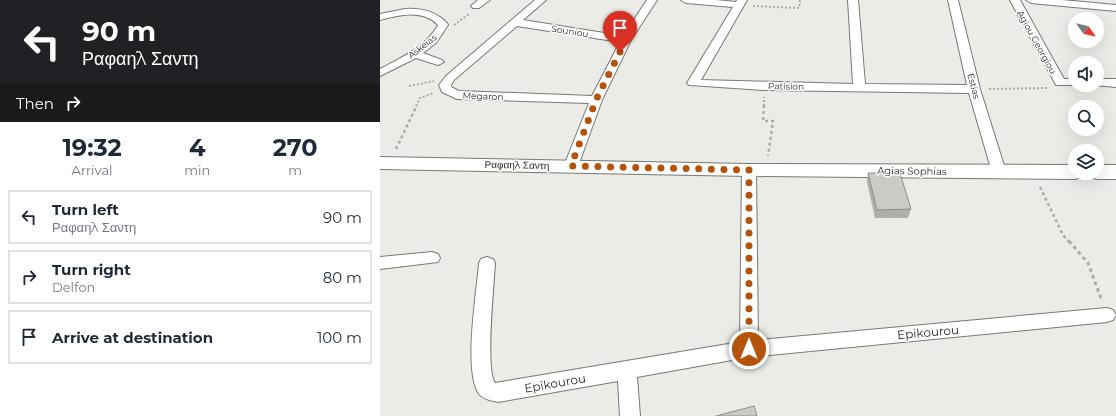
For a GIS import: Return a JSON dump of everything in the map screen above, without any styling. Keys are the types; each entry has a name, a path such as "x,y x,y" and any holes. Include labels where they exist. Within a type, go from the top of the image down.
{"street":[{"path":"446,90 445,85 450,78 514,22 542,0"},
{"path":"571,166 596,100 626,40 652,0"},
{"path":"686,0 740,3"},
{"path":"853,0 859,87"},
{"name":"Estias","path":"953,0 974,89 999,172"},
{"name":"Agiou Georgiou","path":"1015,0 1060,83"},
{"name":"Agiou Georgiou","path":"1031,0 1116,8"},
{"name":"Patision","path":"740,3 693,82 764,86 974,89"},
{"name":"Askeias","path":"380,17 398,13 424,13 439,20 443,25 440,32 414,54 380,73"},
{"name":"Souniou","path":"514,22 626,40"},
{"path":"414,54 438,62"},
{"path":"1104,83 1116,82"},
{"path":"1060,83 1068,83"},
{"name":"Megaron","path":"446,90 457,95 596,100"},
{"name":"Ραφαηλ Σαντη","path":"383,163 758,170"},
{"path":"749,349 758,170"},
{"name":"Agias Sophias","path":"758,170 1068,172"},
{"path":"1104,172 1116,172"},
{"path":"380,263 432,258"},
{"name":"Epikourou","path":"487,263 482,331 482,377 485,387 490,391 498,393 749,349 1107,315"},
{"path":"627,370 630,416"}],"path":[{"path":"740,3 799,8 800,0"},
{"path":"442,28 452,27 472,12 480,3"},
{"path":"409,86 450,78"},
{"path":"974,89 1053,88 1060,83"},
{"path":"758,170 773,121 763,121 764,86"},
{"path":"383,163 420,98 446,90"},
{"path":"1033,172 1063,235 1088,263 1107,315"}],"building":[{"path":"868,173 900,173 911,209 877,210"},
{"path":"754,406 757,416 716,416"}],"route":[{"path":"620,52 596,100 571,166 749,170 749,349"}]}
